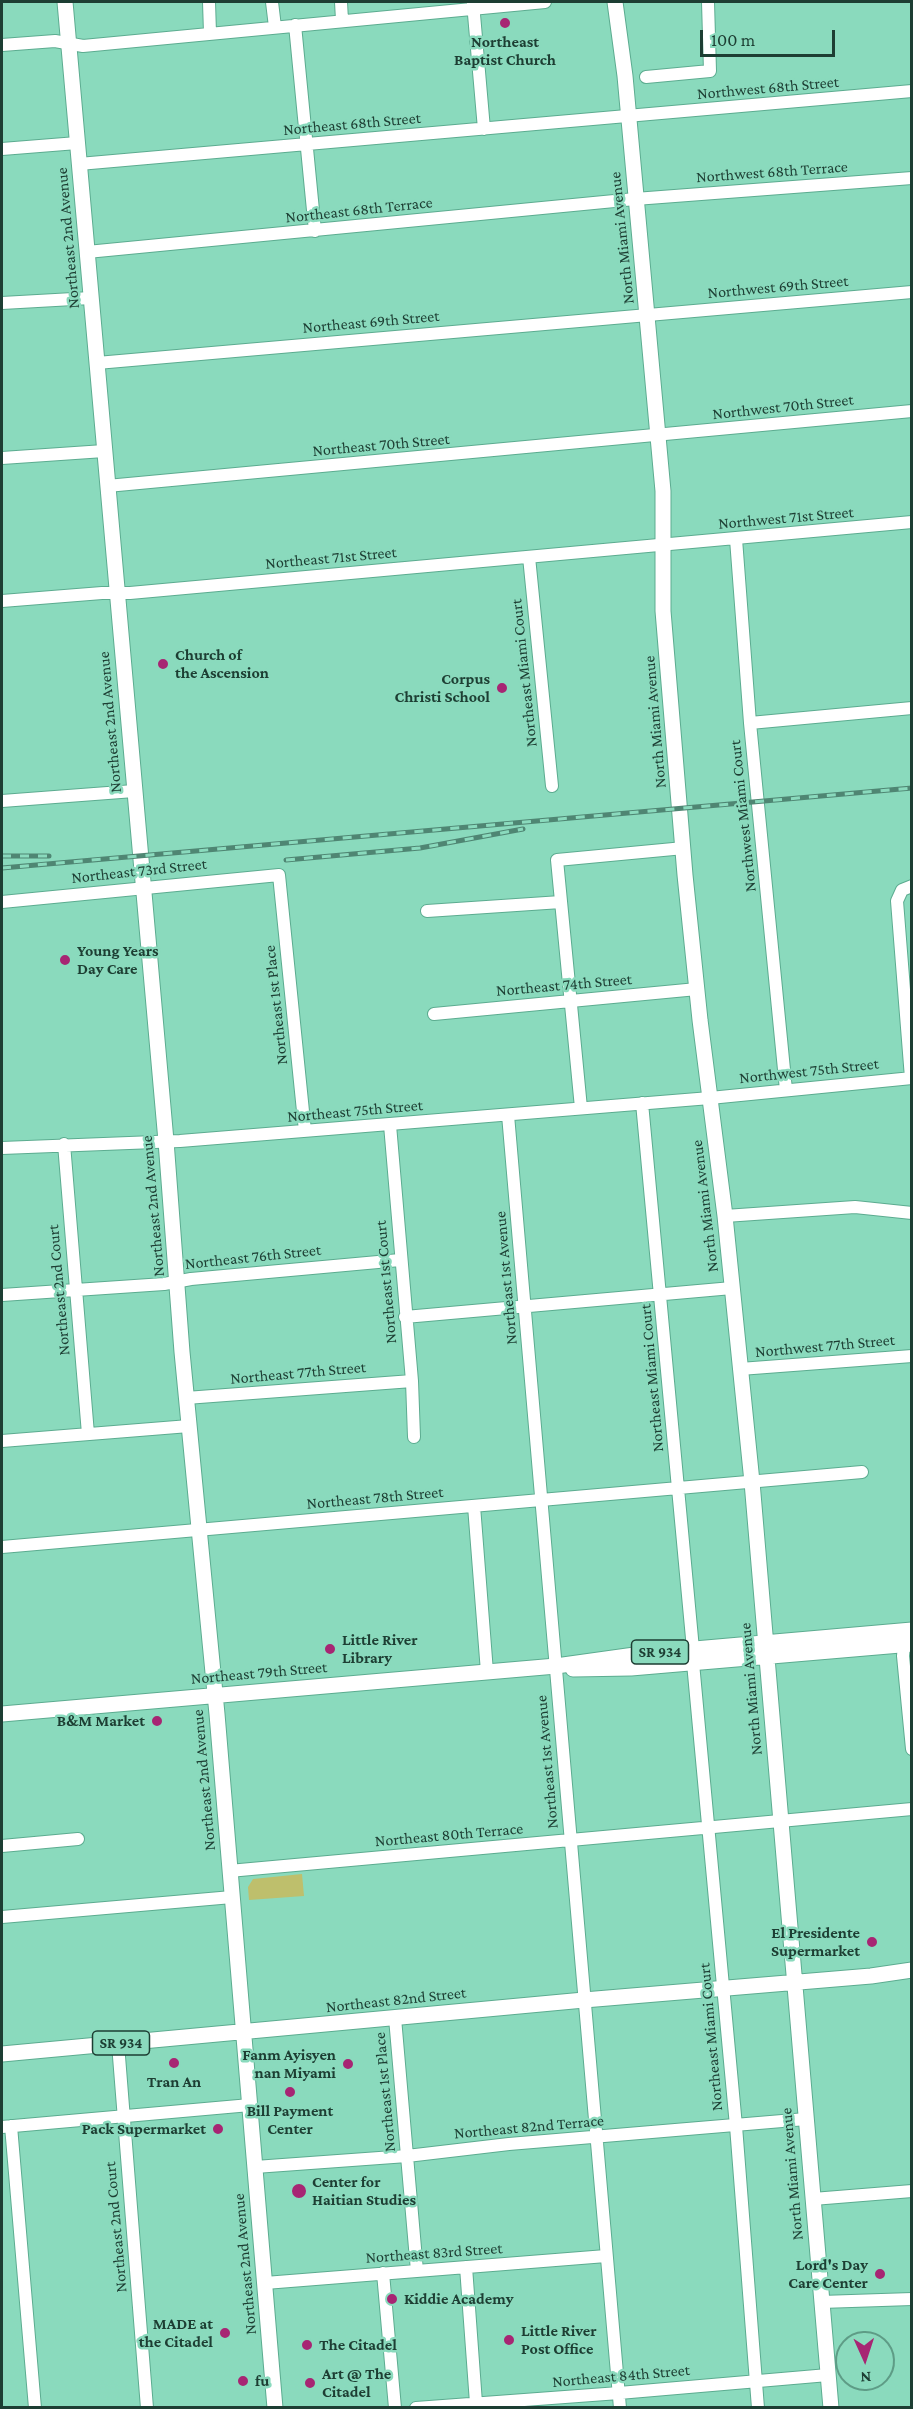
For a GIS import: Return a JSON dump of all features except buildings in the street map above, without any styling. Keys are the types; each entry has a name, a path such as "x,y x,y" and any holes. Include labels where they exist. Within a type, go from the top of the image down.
{"main road":[{"name":"Northeast 2nd Avenue","path":"65,2 166,1141 186,1398 215,1695 275,2408"},
{"name":"North Miami Avenue","path":"615,2 663,491 663,611 684,848 697,989 725,1216 752,1482 831,2408"},
{"path":"765,1650 912,1630"},
{"path":"765,1650 909,1643"},
{"name":"Northeast 79th Street","path":"2,1714 556,1666 582,1671 693,1656 765,1650"},
{"name":"SR 934","path":"794,1983 912,1970"},
{"name":"Northeast 82nd Street","path":"2,2054 584,2000 794,1983"}],"street":[{"path":"208,2 210,33"},
{"path":"272,2 275,27"},
{"path":"341,2 342,20"},
{"path":"404,2 405,15"},
{"path":"2,45 55,41 83,46 405,15 473,5 545,2"},
{"path":"646,77 710,71 708,2"},
{"path":"473,5 484,129"},
{"path":"295,25 315,231"},
{"name":"Northwest 68th Street","path":"628,117 912,91"},
{"name":"Northeast 68th Street","path":"79,164 628,117"},
{"path":"2,149 77,143"},
{"name":"Northwest 68th Terrace","path":"635,199 912,178"},
{"name":"Northeast 68th Terrace","path":"87,252 635,199"},
{"name":"Northwest 69th Street","path":"647,315 912,292"},
{"path":"2,303 91,298"},
{"name":"Northeast 69th Street","path":"97,363 647,315"},
{"name":"Northwest 70th Street","path":"658,436 912,411"},
{"name":"Northeast 70th Street","path":"107,486 658,436"},
{"path":"2,458 104,451"},
{"name":"Northwest 71st Street","path":"663,545 912,522"},
{"name":"Northwest Miami Court","path":"736,539 750,723 786,1090"},
{"name":"Northeast 71st Street","path":"2,601 663,545"},
{"name":"Northeast Miami Court","path":"529,557 552,786"},
{"path":"750,723 912,708"},
{"path":"2,801 134,791"},
{"path":"581,1108 557,860 684,848"},
{"name":"Northeast 73rd Street","path":"2,902 279,875"},
{"name":"Northeast 1st Place","path":"279,875 305,1131"},
{"path":"907,888 897,901 907,981 911,1078"},
{"path":"427,911 561,902"},
{"name":"Northeast 74th Street","path":"434,1014 697,989"},
{"name":"Northwest 75th Street","path":"711,1098 911,1078"},
{"name":"Northeast 75th Street","path":"2,1148 166,1141 711,1098"},
{"name":"Northeast Miami Court","path":"642,1103 736,2126 758,2408"},
{"name":"Northeast 1st Avenue","path":"508,1114 620,2408"},
{"name":"Northeast 1st Court","path":"390,1125 412,1381 414,1437"},
{"name":"Northeast 2nd Court","path":"64,1144 88,1434"},
{"path":"725,1216 855,1208 912,1213"},
{"name":"Northeast 76th Street","path":"2,1296 177,1282 400,1260"},
{"path":"405,1317 732,1288"},
{"name":"Northwest 77th Street","path":"740,1369 912,1356"},
{"name":"Northeast 77th Street","path":"186,1398 412,1381"},
{"path":"2,1441 189,1426"},
{"name":"Northeast 78th Street","path":"2,1547 862,1472"},
{"path":"474,1506 487,1672"},
{"path":"909,1643 903,1656 912,1749"},
{"name":"Northeast 80th Terrace","path":"229,1871 912,1809"},
{"path":"2,1846 78,1839"},
{"path":"2,1917 232,1897"},
{"name":"Northeast 1st Place","path":"395,2018 417,2271"},
{"name":"Northeast 2nd Court","path":"118,2044 147,2408"},
{"path":"35,2408 6,2127 250,2105"},
{"name":"Northeast 82nd Terrace","path":"255,2167 407,2156 509,2144 806,2119"},
{"path":"813,2199 912,2191"},
{"name":"Northeast 83rd Street","path":"265,2283 606,2256"},
{"path":"466,2267 476,2403"},
{"path":"383,2273 395,2408"},
{"path":"821,2302 912,2299"},
{"name":"Northeast 84th Street","path":"416,2408 828,2375"}],"shaded area":[{"path":"302,1874 304,1896 249,1900 248,1887 253,1879"}],"railway":[{"path":"2,868 912,788"},
{"path":"286,860 420,848 523,829"},
{"path":"2,856 49,856"}],"place":[{"name":"Northeast Baptist Church","path":"505,23"},
{"name":"Church of the Ascension","path":"163,664"},
{"name":"Corpus Christi School","path":"502,688"},
{"name":"Young Years Day Care","path":"65,960"},
{"name":"Little River Library","path":"330,1649"},
{"name":"B&M Market","path":"157,1721"},
{"name":"El Presidente Supermarket","path":"872,1942"},
{"name":"Tran An","path":"174,2063"},
{"name":"Fanm Ayisyen nan Miyami","path":"348,2064"},
{"name":"Bill Payment Center","path":"290,2092"},
{"name":"Pack Supermarket","path":"218,2129"},
{"name":"Center for Haitian Studies","path":"299,2191"},
{"name":"Lord's Day Care Center","path":"880,2274"},
{"name":"Kiddie Academy","path":"392,2299"},
{"name":"MADE at the Citadel","path":"225,2333"},
{"name":"Little River Post Office","path":"509,2340"},
{"name":"The Citadel","path":"307,2345"},
{"name":"fu","path":"243,2381"},
{"name":"Art @ The Citadel","path":"310,2383"}]}
